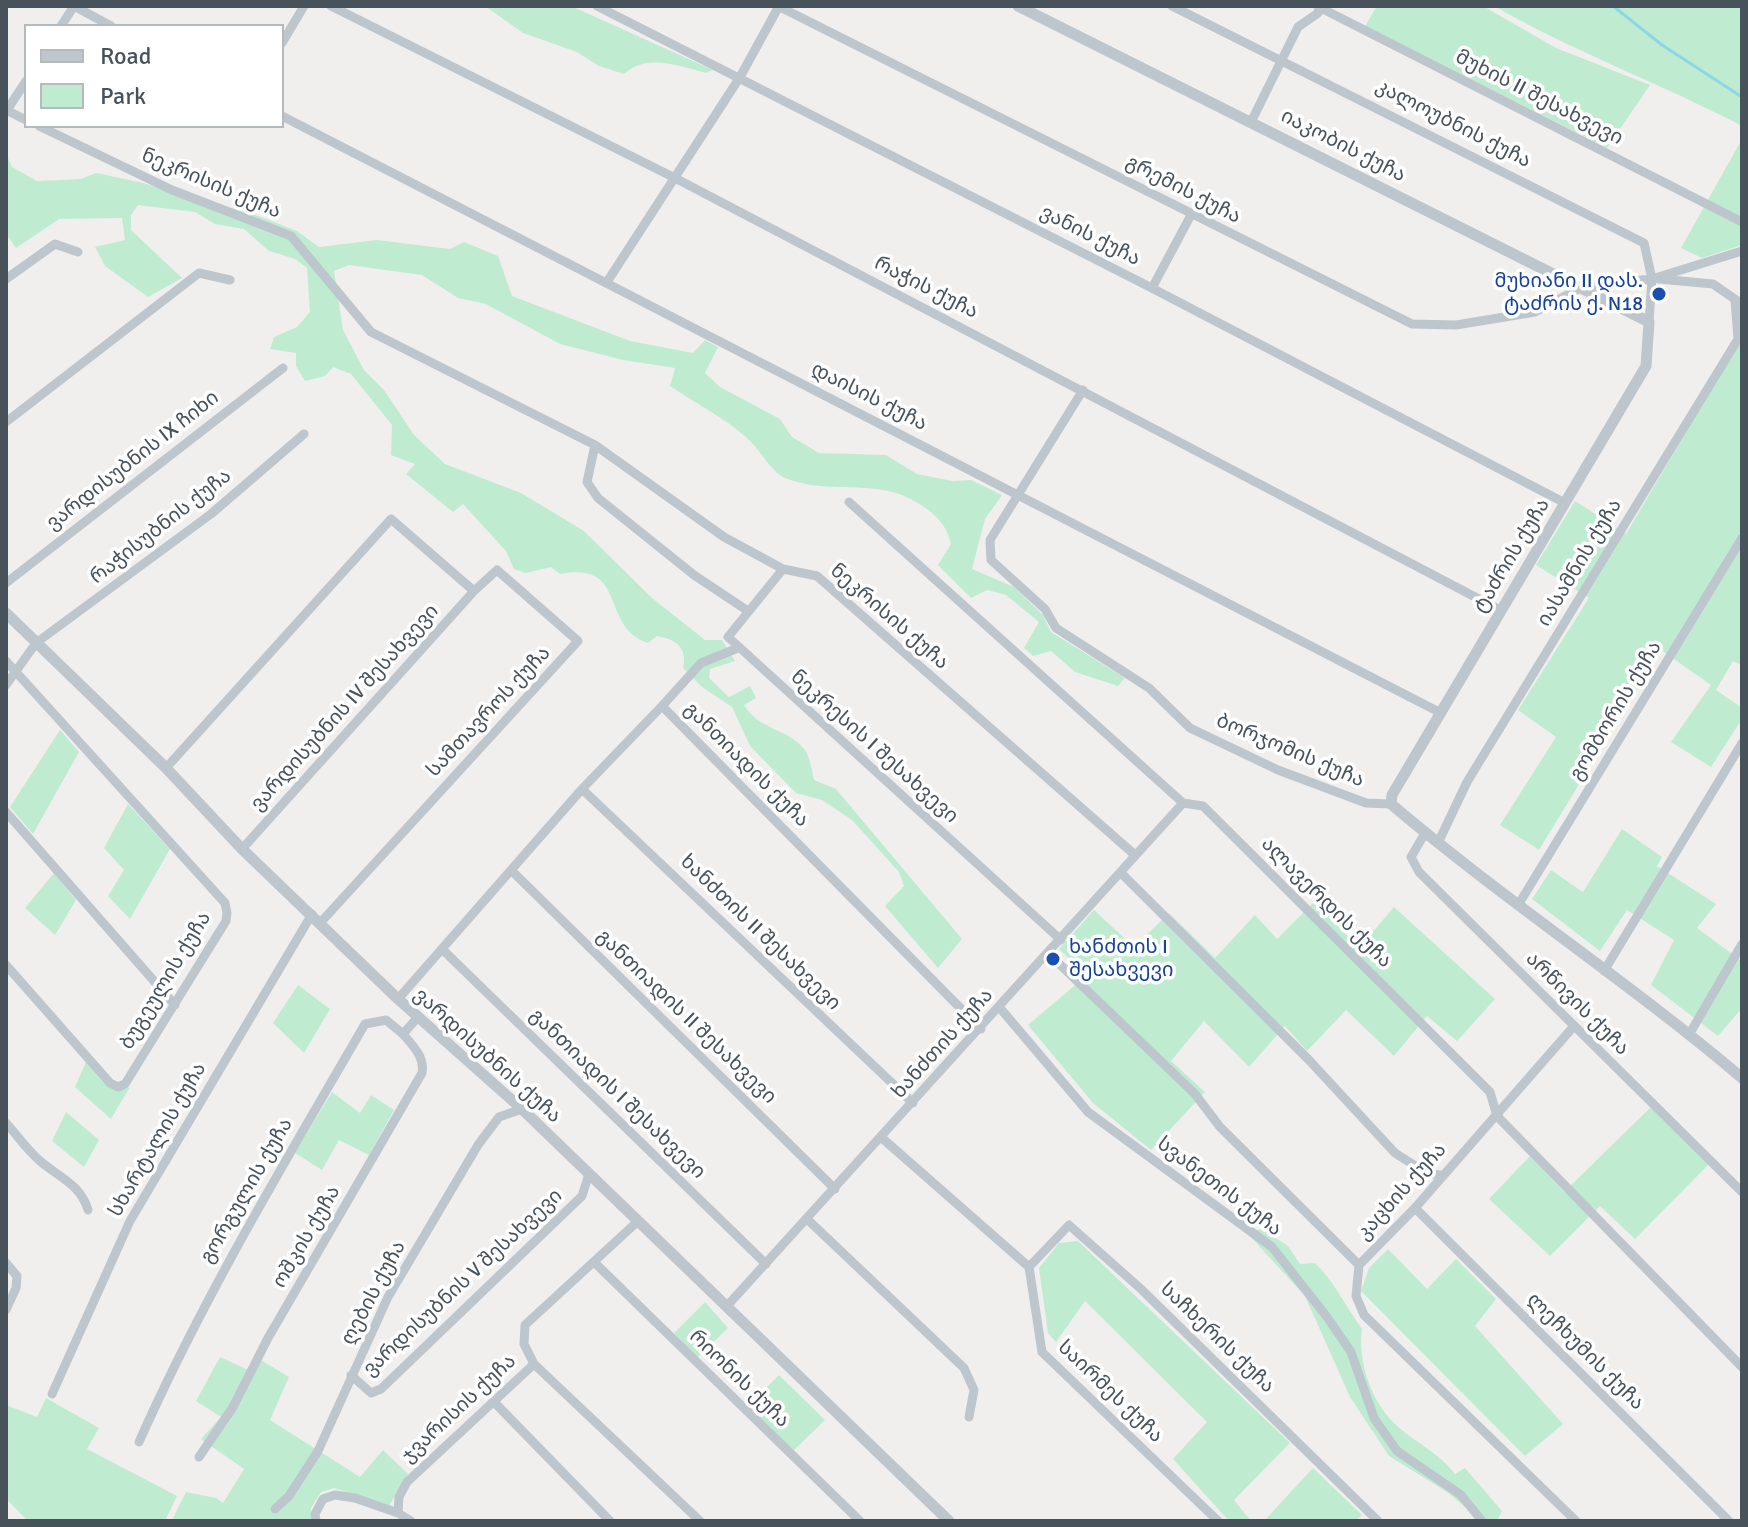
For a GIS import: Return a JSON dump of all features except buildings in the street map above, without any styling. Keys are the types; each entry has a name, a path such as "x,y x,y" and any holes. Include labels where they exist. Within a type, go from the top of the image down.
{"street":[{"path":"62,24 74,6 107,24"},
{"path":"284,40 304,6"},
{"name":"რაჭის ქუჩა","path":"331,6 675,178 1500,610"},
{"name":"ვანის ქუჩა","path":"597,6 1152,288 1565,503"},
{"path":"607,282 740,77 779,6"},
{"name":"გრემის ქუჩა","path":"779,6 1412,324 1456,325 1535,312 1584,286"},
{"name":"იაკობის ქუჩა","path":"1018,6 1584,286 1649,322"},
{"name":"კალოუბნის ქუჩა","path":"1172,6 1281,58 1644,243 1652,279 1649,322"},
{"path":"1252,120 1298,27 1318,13 1319,7"},
{"name":"მუხის II შესახვევი","path":"1319,7 1742,222"},
{"path":"24,84 6,110 24,119"},
{"name":"დაისის ქუჩა","path":"284,117 1439,712"},
{"name":"ნეკრისის ქუჩა","path":"43,128 172,190 291,236 371,332 595,445 724,537 783,569 817,576 1135,855"},
{"path":"1152,288 1191,215"},
{"path":"6,279 55,244 78,252"},
{"path":"1652,279 1742,251"},
{"path":"6,422 199,273 230,280"},
{"path":"1584,286 1652,279 1713,284 1739,302"},
{"name":"იასამნის ქუჩა","path":"1438,843 1467,782 1738,339 1739,302"},
{"name":"ტაძრის ქუჩა","path":"1391,804 1392,795 1439,712 1646,366 1649,322"},
{"name":"ვარდისუბნის IX ჩიხი","path":"6,583 283,368"},
{"name":"ბორჯომის ქუჩა","path":"1083,390 990,540 991,560 1045,609 1056,628 1149,688 1190,728 1278,770 1366,803 1391,804"},
{"name":"რაჭისუბნის ქუჩა","path":"6,685 36,643 211,514 304,434"},
{"path":"595,445 587,482 598,498 694,575 748,611"},
{"name":"ალავერდის ქუჩა","path":"849,502 1183,803 1203,806 1490,1092 1497,1116 1742,1367"},
{"path":"166,768 391,519 474,591"},
{"name":"გომბორის ქუჩა","path":"1520,902 1742,538"},
{"path":"662,706 701,663 738,648 728,637 783,569"},
{"name":"სამთავროს ქუჩა","path":"317,918 578,641 497,570 474,591"},
{"name":"ვარდისუბნის IV შესახვევი","path":"242,849 474,591"},
{"name":"ვარდისუბნის ქუჩა","path":"6,613 166,768 242,849 398,999 522,1109 949,1521"},
{"name":"ნეკრესის I შესახვევი","path":"738,648 1061,940"},
{"name":"ბუგეულის ქუჩა","path":"6,661 225,903 226,921 125,1084 118,1087 110,1083 6,965"},
{"name":"განთიადის ქუჩა","path":"398,999 582,789 662,706 981,1029"},
{"path":"1604,971 1742,743"},
{"name":"ხანძთის II შესახვევი","path":"582,789 913,1103"},
{"name":"ხანძთის ქუჩა","path":"727,1306 1183,803"},
{"path":"1391,804 1438,843 1520,902 1604,971 1690,1033 1742,1078"},
{"path":"6,812 175,1005"},
{"name":"არწივის ქუჩა","path":"1425,833 1411,857 1419,872 1742,1192"},
{"name":"განთიადის II შესახვევი","path":"512,871 835,1189"},
{"path":"1121,873 1308,1059 1395,1153 1428,1174 1441,1175"},
{"name":"სხარტალის ქუჩა","path":"52,1394 130,1221 317,918"},
{"path":"1690,1033 1742,944"},
{"name":"განთიადის I შესახვევი","path":"443,950 766,1264"},
{"path":"1049,954 1195,1094 1220,1127 1359,1265"},
{"name":"სვანეთის ქუჩა","path":"1000,1008 1088,1112 1272,1247 1351,1352 1374,1418 1397,1451 1461,1495 1482,1521"},
{"path":"403,1034 418,1017"},
{"name":"გორგულის ქუჩა","path":"139,1442 179,1351 248,1221 365,1024 386,1020 403,1034"},
{"name":"კაცხის ქუჩა","path":"1574,1026 1415,1208 1359,1265 1356,1296 1364,1315 1576,1521"},
{"name":"ოშკის ქუჩა","path":"199,1457 233,1407 268,1338 422,1073 424,1064 403,1034"},
{"name":"ღების ქუჩა","path":"275,1509 289,1496 318,1451 388,1297 478,1145 499,1117 522,1109"},
{"path":"6,1123 40,1161 83,1195 88,1210"},
{"path":"882,1138 1029,1267"},
{"name":"ვარდისუბნის V შესახვევი","path":"351,1375 371,1393 381,1389 582,1196 589,1174"},
{"name":"ლეჩხუმის ქუჩა","path":"1415,1208 1729,1521"},
{"path":"807,1219 964,1368 974,1390 969,1417"},
{"name":"ჯვარისის ქუჩა","path":"398,1513 399,1497 407,1482 534,1364 524,1344 525,1325 637,1222"},
{"name":"საჩხერის ქუჩა","path":"1029,1267 1069,1225 1141,1289 1378,1521"},
{"name":"რიონის ქუჩა","path":"594,1262 860,1521"},
{"path":"6,1263 17,1276 16,1288 6,1310"},
{"name":"საირმეს ქუჩა","path":"1029,1267 1042,1352 1218,1521"},
{"path":"534,1364 700,1521"},
{"path":"495,1403 610,1521"},
{"path":"315,1518 323,1499 335,1495 398,1513 411,1521"}],"green space":[{"path":"485,6 571,6 713,70 706,73 653,63 643,64 624,74 599,66 577,52 523,33"},
{"path":"1377,6 1483,6 1556,48 1650,85 1607,148 1365,26"},
{"path":"1494,6 1742,6 1742,126 1555,38"},
{"path":"1742,139 1742,245 1702,258 1681,248"},
{"path":"6,154 12,167 37,181 81,179 96,173 139,182 253,214 297,231 319,247 377,240 450,249 464,242 498,256 512,296 630,341 693,353 705,340 718,347 705,373 720,387 780,419 792,437 819,453 886,455 917,474 952,481 971,480 1002,495 985,519 972,569 1014,587 1043,615 1051,632 1125,678 1118,686 1075,672 1051,651 1033,656 1024,648 1039,622 1006,595 987,590 971,598 938,565 951,544 943,525 927,509 892,492 804,484 785,478 738,431 670,386 675,368 623,360 560,344 486,304 458,298 422,275 349,265 334,271 343,330 364,370 384,390 414,435 445,464 521,493 584,531 652,598 705,640 722,640 735,661 710,669 709,678 729,697 750,686 756,698 744,705 758,720 791,737 805,750 814,780 836,789 962,939 938,968 885,906 904,886 899,872 852,820 822,800 796,793 750,746 732,707 702,687 683,668 684,655 675,642 657,636 648,643 633,635 623,624 605,586 596,577 582,573 560,574 551,567 526,573 514,569 506,551 463,504 453,512 406,474 415,464 391,455 392,425 351,374 333,367 325,376 305,381 296,366 296,353 270,349 274,337 297,327 310,312 307,268 295,259 269,251 244,229 215,224 195,212 138,205 131,215 131,230 182,278 148,297 105,266 95,247 125,240 122,218 59,219 16,248 6,234"},
{"path":"1742,337 1742,665 1733,661 1716,690 1742,708 1742,719 1711,767 1671,742 1711,685 1661,650 1539,850 1500,825 1556,737 1518,710 1589,598 1536,565 1575,501 1626,534"},
{"path":"60,730 79,752 33,834 10,807"},
{"path":"128,804 170,849 130,919 108,896 124,870 104,848"},
{"path":"1622,829 1662,857 1657,866 1716,904 1697,928 1739,959 1742,955 1742,1008 1718,1036 1651,985 1674,940 1627,910 1600,951 1532,899 1551,870 1583,892"},
{"path":"54,873 76,900 55,935 25,908"},
{"path":"1315,901 1359,948 1394,907 1495,999 1457,1041 1427,1016 1394,1056 1346,1010 1307,1051 1285,1026 1249,1067 1204,1021 1171,1061 1205,1092 1151,1150 1093,1103 1028,1025 1087,975 1059,949 1094,910 1134,947 1169,913 1215,958 1255,915 1277,939"},
{"path":"298,985 330,1009 304,1053 273,1023"},
{"path":"86,1062 110,1087 130,1087 111,1119 75,1087"},
{"path":"332,1092 360,1113 371,1095 394,1110 369,1155 339,1140 322,1170 295,1153"},
{"path":"1651,1107 1709,1164 1635,1239 1600,1206 1550,1256 1489,1199 1530,1156 1564,1192"},
{"path":"66,1112 99,1140 84,1167 52,1141"},
{"path":"1262,1229 1288,1246 1300,1264 1315,1263 1328,1278 1362,1329 1365,1370 1383,1410 1455,1474 1465,1468 1502,1511 1497,1521 1482,1521 1447,1492 1389,1456 1350,1397 1305,1296 1247,1233"},
{"path":"1078,1241 1290,1443 1234,1500 1251,1521 1229,1521 1173,1459 1207,1422 1085,1301 1056,1342 1048,1333 1039,1268 1059,1243"},
{"path":"1388,1249 1427,1289 1456,1259 1496,1299 1475,1326 1563,1424 1525,1456 1361,1291 1369,1268"},
{"path":"705,1302 728,1328 697,1358 674,1333"},
{"path":"220,1357 255,1373 261,1360 289,1377 270,1420 360,1477 383,1450 408,1474 389,1506 334,1488 321,1492 311,1508 311,1521 179,1521 173,1518 186,1492 216,1498 223,1503 244,1469 201,1439 221,1417 196,1401"},
{"path":"779,1375 825,1420 793,1451 748,1406"},
{"path":"46,1398 99,1428 87,1449 177,1496 165,1521 28,1521 6,1499 6,1405 37,1417"},
{"path":"1313,1468 1362,1515 1356,1521 1264,1521"}],"waterway":[{"path":"1613,6 1662,45 1742,97"}],"place":[{"name":"მუხიანი II დას. ტაძრის ქ. N18","path":"1659,294"},
{"name":"ხანძთის I შესახვევი","path":"1053,959"}]}
